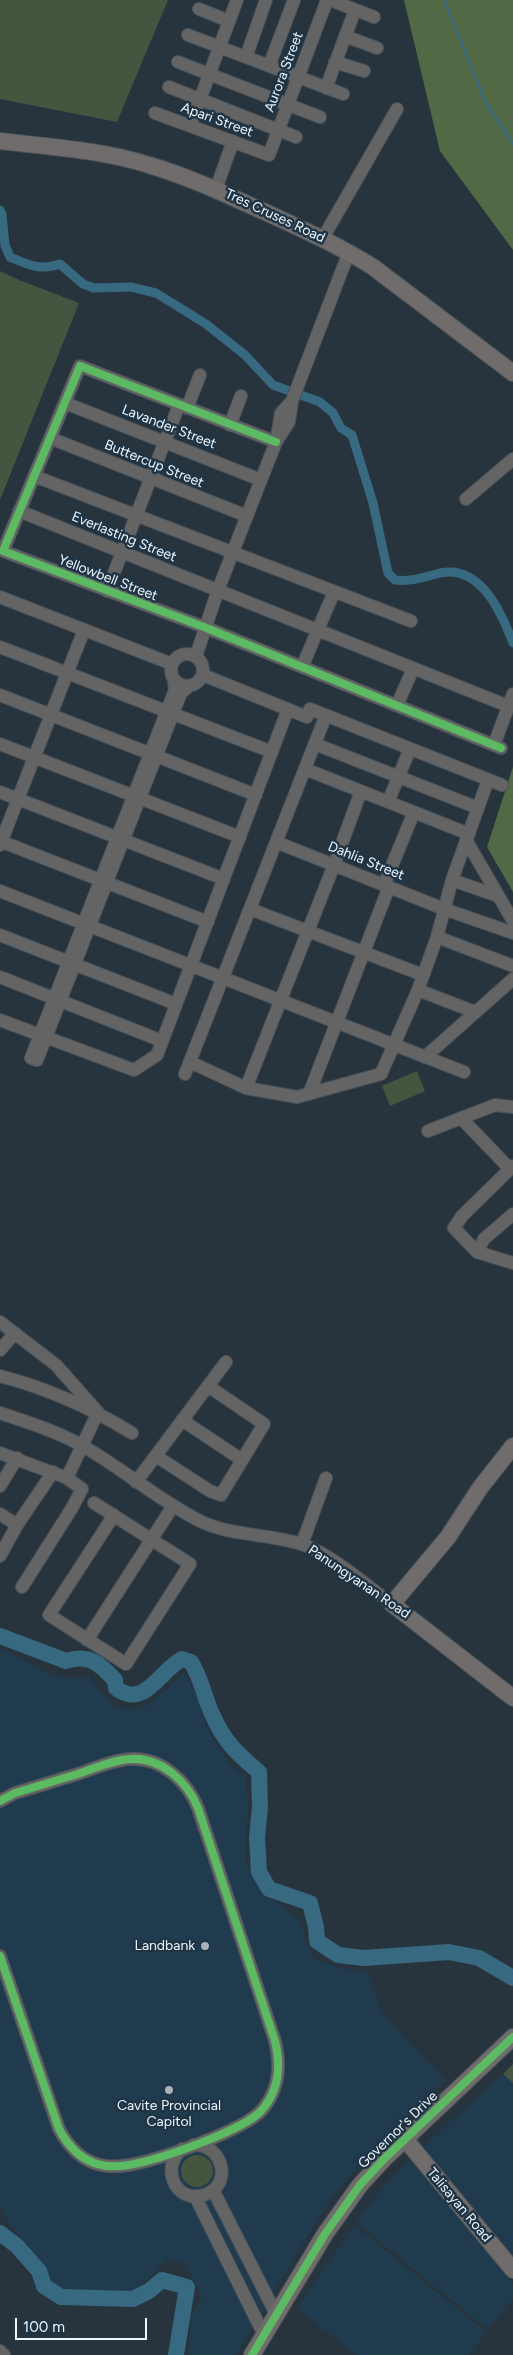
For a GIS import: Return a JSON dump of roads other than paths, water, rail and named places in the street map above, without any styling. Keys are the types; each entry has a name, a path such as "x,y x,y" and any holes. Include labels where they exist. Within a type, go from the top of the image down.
{"main road":[{"name":"Tres Cruses Road","path":"0,141 110,156 149,165 212,188 324,238 373,267 513,373"},
{"path":"392,1604 448,1536 480,1488 513,1446"},
{"name":"Panungyanan Road","path":"392,1604 513,1698"},
{"name":"Governor's Drive","path":"252,2355 350,2198 376,2167 513,2037"},
{"name":"Talisayan Road","path":"405,2139 513,2270"}],"street":[{"path":"190,126 237,0"},
{"path":"246,57 266,0"},
{"path":"269,66 294,0"},
{"path":"328,0 374,17"},
{"name":"Aurora Street","path":"269,154 328,0"},
{"path":"199,9 229,21"},
{"path":"326,88 355,10"},
{"path":"188,35 343,94"},
{"path":"345,36 377,48"},
{"path":"178,62 320,117"},
{"path":"335,62 364,71"},
{"path":"169,87 296,137"},
{"path":"324,238 397,109"},
{"name":"Apari Street","path":"155,113 269,154"},
{"path":"212,188 230,140"},
{"path":"192,655 276,442 289,422 292,401 349,252"},
{"path":"19,511 80,366 276,442"},
{"path":"107,591 165,441 200,375"},
{"path":"230,425 241,396"},
{"name":"Lavander Street","path":"65,402 261,480"},
{"name":"Buttercup Street","path":"50,438 247,516"},
{"path":"466,499 513,459"},
{"path":"34,476 411,622"},
{"name":"Yellowbell Street","path":"19,511 3,551 204,628 498,746 510,700"},
{"name":"Everlasting Street","path":"19,511 413,669 510,700"},
{"path":"302,667 334,592"},
{"path":"0,597 172,664"},
{"path":"84,630 1,842 208,922"},
{"path":"0,646 272,752"},
{"path":"43,1037 170,712 181,693 197,683 202,676 202,663 192,655 180,655 172,664 171,673 175,690 170,712"},
{"path":"397,706 413,669"},
{"path":"202,676 288,709 326,715 502,785"},
{"path":"174,681 188,687"},
{"path":"0,695 256,795"},
{"path":"0,1020 134,1070 156,1055 288,709"},
{"path":"185,1074 326,715"},
{"path":"0,744 240,837"},
{"path":"315,744 478,808"},
{"path":"388,802 410,749"},
{"path":"305,769 414,812 468,837 513,922"},
{"path":"190,1062 246,1088 297,1097 381,1074 418,990 437,937 452,880 488,780"},
{"path":"246,1088 279,1000 334,865 361,791"},
{"path":"0,792 224,879"},
{"path":"309,1094 414,812"},
{"name":"Dahlia Street","path":"276,842 444,909 513,933"},
{"path":"452,880 498,896"},
{"path":"0,890 464,1072"},
{"path":"250,909 423,975"},
{"path":"0,935 176,1004"},
{"path":"437,937 513,966"},
{"path":"0,977 162,1041"},
{"path":"424,1057 513,979"},
{"path":"418,990 475,1012"},
{"path":"428,1131 495,1105 513,1106"},
{"path":"461,1118 512,1167 462,1216 454,1228 477,1252 513,1263"},
{"path":"477,1252 484,1239 513,1214"},
{"path":"0,1322 56,1365 98,1412"},
{"path":"0,1350 15,1333"},
{"path":"136,1482 226,1362"},
{"path":"0,1376 42,1388 98,1412 132,1433"},
{"path":"156,1456 210,1491 220,1495 264,1424 208,1386"},
{"path":"67,1478 81,1445 93,1427 98,1412"},
{"name":"Panungyanan Road","path":"0,1413 53,1432 81,1445 172,1506 200,1522 223,1531 283,1539 317,1550 392,1604"},
{"path":"182,1420 242,1460"},
{"path":"0,1453 67,1478 82,1489 22,1587"},
{"path":"0,1486 17,1458"},
{"path":"0,1556 17,1525 53,1472"},
{"path":"302,1544 326,1478"},
{"path":"94,1503 114,1515 190,1564 126,1664 49,1615 114,1515"},
{"path":"87,1640 172,1506"},
{"path":"0,1514 17,1525"},
{"path":"0,1801 34,1788 129,1759 145,1760 162,1767 177,1777 188,1788 198,1808 278,2055 278,2076 266,2104 252,2119 226,2134 221,2142 222,2176 213,2190 205,2195 195,2196 181,2191 161,2164 150,2160"},
{"path":"0,1956 56,2123 67,2142 85,2159 105,2165 128,2165 150,2160 232,2130"},
{"path":"172,2178 173,2160 187,2147 208,2147 220,2159"},
{"path":"213,2190 276,2314"},
{"path":"195,2196 264,2334"},
{"path":"0,2351 4,2355"}],"waterway":[{"path":"444,0 486,103 513,144"},
{"path":"0,210 5,245 10,257 29,265 40,267 60,264 83,284 94,288 131,287 156,293 206,324 245,355 273,385 320,402 333,413 341,428 352,435 373,503 388,573 395,580 418,579 440,573 454,572 467,576 488,594 503,619 513,643"},
{"path":"0,1636 66,1661 81,1658 88,1659 104,1669 115,1680 116,1688 126,1694 143,1692 182,1659 191,1662 222,1734 238,1753 259,1772 260,1807 257,1838 259,1872 269,1889 310,1903 316,1927 317,1941 338,1955 364,1958 449,1952 479,1958 513,1978"},
{"path":"0,2233 17,2246 39,2271 44,2286 61,2297 133,2299 149,2291 162,2280 187,2287 176,2355"}],"place":[{"name":"Landbank","path":"205,1946"},
{"name":"Cavite Provincial Capitol","path":"169,2090"}]}
